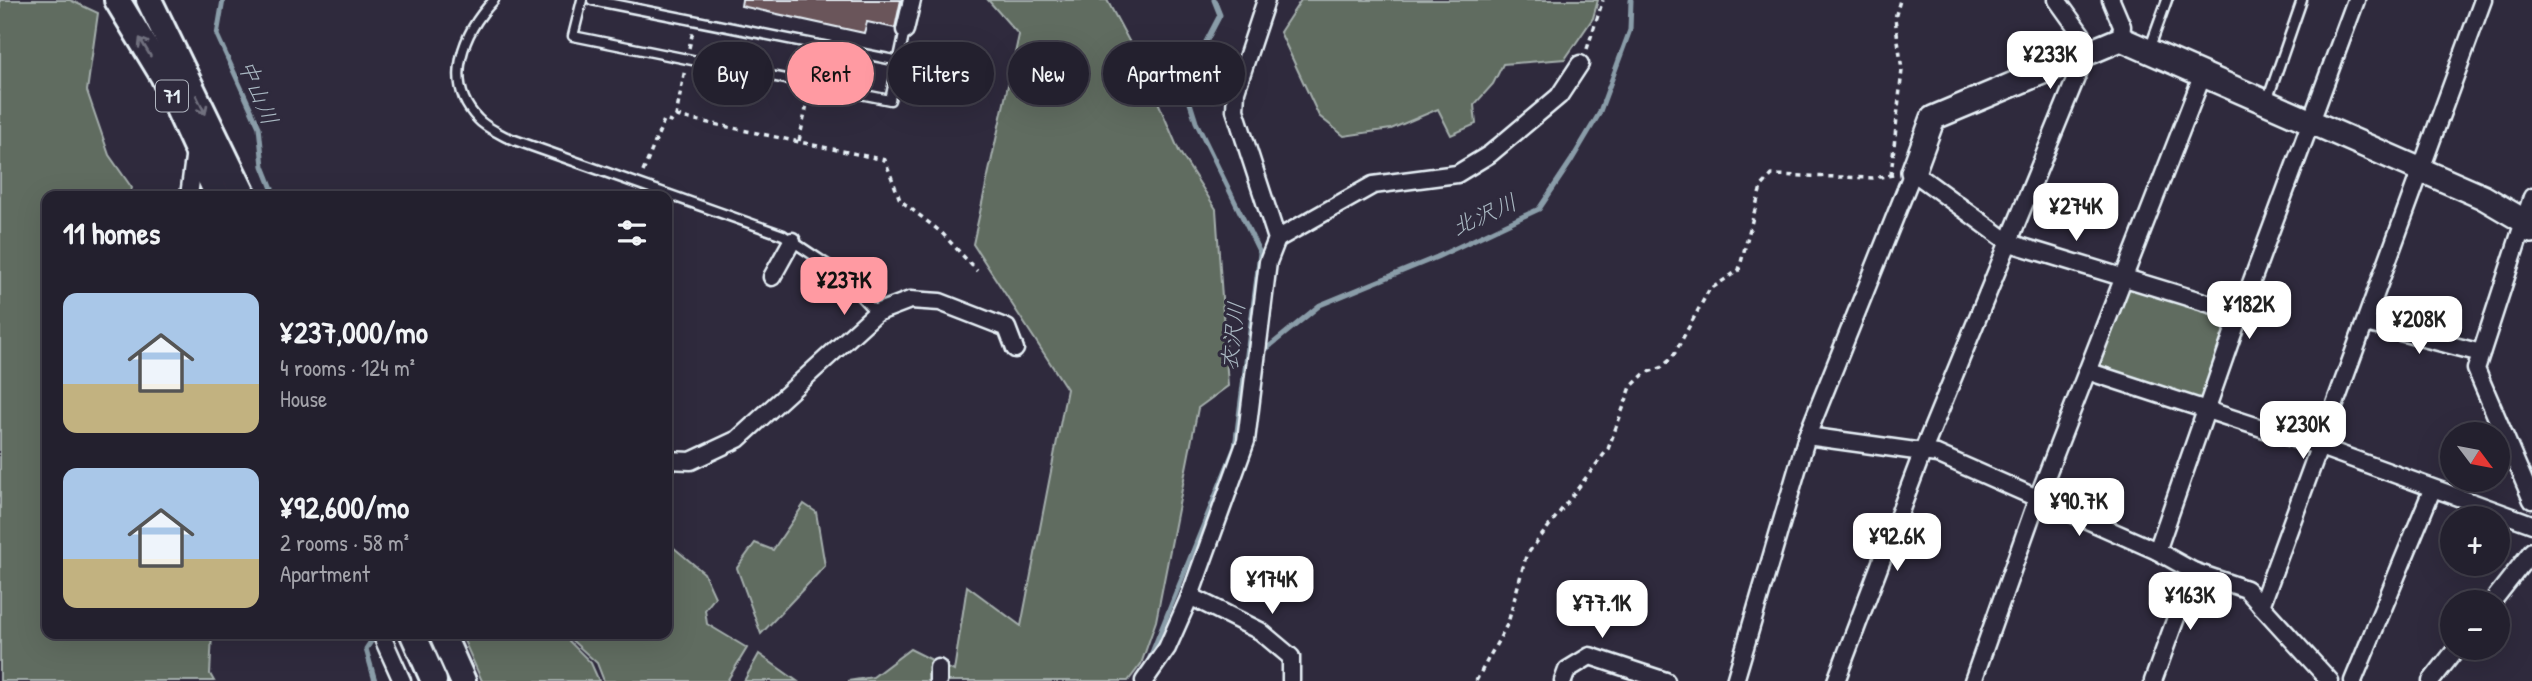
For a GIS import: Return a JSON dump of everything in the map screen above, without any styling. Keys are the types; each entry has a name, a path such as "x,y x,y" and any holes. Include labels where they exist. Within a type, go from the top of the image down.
{"main road":[{"name":"71","path":"117,0 163,76 216,191"},
{"name":"71","path":"149,0 242,191"},
{"path":"415,639 434,681"},
{"path":"444,639 463,681"}],"street":[{"path":"905,30 912,0"},
{"path":"1266,0 1236,91 1235,110 1277,239"},
{"path":"1836,681 1923,451 2087,51 2082,35 2057,0"},
{"path":"2111,0 2122,26 2121,38"},
{"path":"2157,551 2240,313 2356,0"},
{"path":"2261,606 2483,0"},
{"path":"1735,681 1807,436 1902,174 1933,118 2121,38 2483,197 2528,226"},
{"path":"1144,681 1167,648 1190,596 1247,441 1268,262 1277,239 1373,185 1457,174 1490,154 1559,96 1580,64"},
{"path":"1973,681 2037,500 2203,74"},
{"path":"190,191 195,146"},
{"path":"1902,174 2010,243 2240,313"},
{"path":"2532,197 2528,226 2476,369 2532,500"},
{"path":"772,277 792,241"},
{"path":"672,460 691,461 738,439 876,313 910,300 940,302 1007,328 1014,349"},
{"path":"2366,323 2481,353"},
{"path":"2087,371 2320,447 2432,490 2532,524"},
{"path":"1807,436 1937,454 2157,551 2193,571 2246,589 2330,681"},
{"path":"2353,681 2432,490"},
{"path":"2501,590 2532,551"},
{"path":"2152,681 2193,571"},
{"path":"1190,596 1261,631 1292,657 1291,681"},
{"path":"383,639 402,681"},
{"path":"1563,681 1567,670 1590,656 1665,681"},
{"path":"2431,681 2448,660"}],"lane":[{"path":"481,0 485,9"},
{"path":"494,0 477,19 463,47 459,75 463,96 478,120 506,137 658,191"},
{"path":"582,0 573,36 888,100"},
{"path":"592,0 888,59"},
{"path":"2148,50 2166,0"},
{"path":"2267,101 2302,0"},
{"path":"903,42 905,30"},
{"path":"672,196 783,235 837,271 876,313"}],"path":[{"path":"1580,64 1596,28 1603,0"},
{"path":"1476,681 1508,623 1526,556 1608,449 1631,387 1645,373 1661,368 1672,358 1709,290 1739,270 1761,187 1772,175 1873,178 1902,174 1902,70 1895,18 1900,0"},
{"path":"638,184 664,120 671,122 676,116 695,20"},
{"path":"676,116 885,160 900,200 942,233 977,271"}],"green space":[{"path":"0,0 70,0 98,13 87,91 109,155 132,188 130,191 42,191 42,639 212,639 210,674 214,681 0,681"},
{"path":"988,0 1107,0 1130,42 1103,42 1103,105 1159,105 1179,151 1216,209 1228,386 1198,408 1156,621 1141,664 1128,681 848,681 873,677 910,649 954,671 967,586 1021,626 1067,389 973,244 1008,85 1008,105 1089,105 1089,42 1017,42 1019,35"},
{"path":"1301,0 1598,0 1593,18 1565,59 1503,64 1493,84 1474,105 1476,124 1451,135 1438,109 1391,129 1344,136 1319,116 1280,32"},
{"path":"2134,287 2222,318 2229,323 2204,399 2197,402 2099,366 2097,360 2126,291"},
{"path":"804,504 816,512 825,566 761,634 737,568 755,543 773,550"},
{"path":"672,546 704,573 715,597 705,610 707,624 747,648 727,681 604,681 597,663 571,639 672,639"},
{"path":"463,639 567,639 591,663 599,681 482,681"},
{"path":"759,654 797,681 744,681"}],"building":[{"path":"742,0 901,0 895,28 867,22 864,33 741,6"}],"waterway":[{"name":"中山川","path":"223,0 217,35 259,127 263,166 273,191"},
{"name":"衣沢川","path":"1147,665 1235,447 1260,253 1196,122 1184,84 1220,15 1214,0"},
{"name":"北沢川","path":"1260,354 1320,305 1437,257 1539,209 1599,114 1630,30 1631,0"},
{"name":"中山川","path":"373,639 366,649 375,681"}]}
